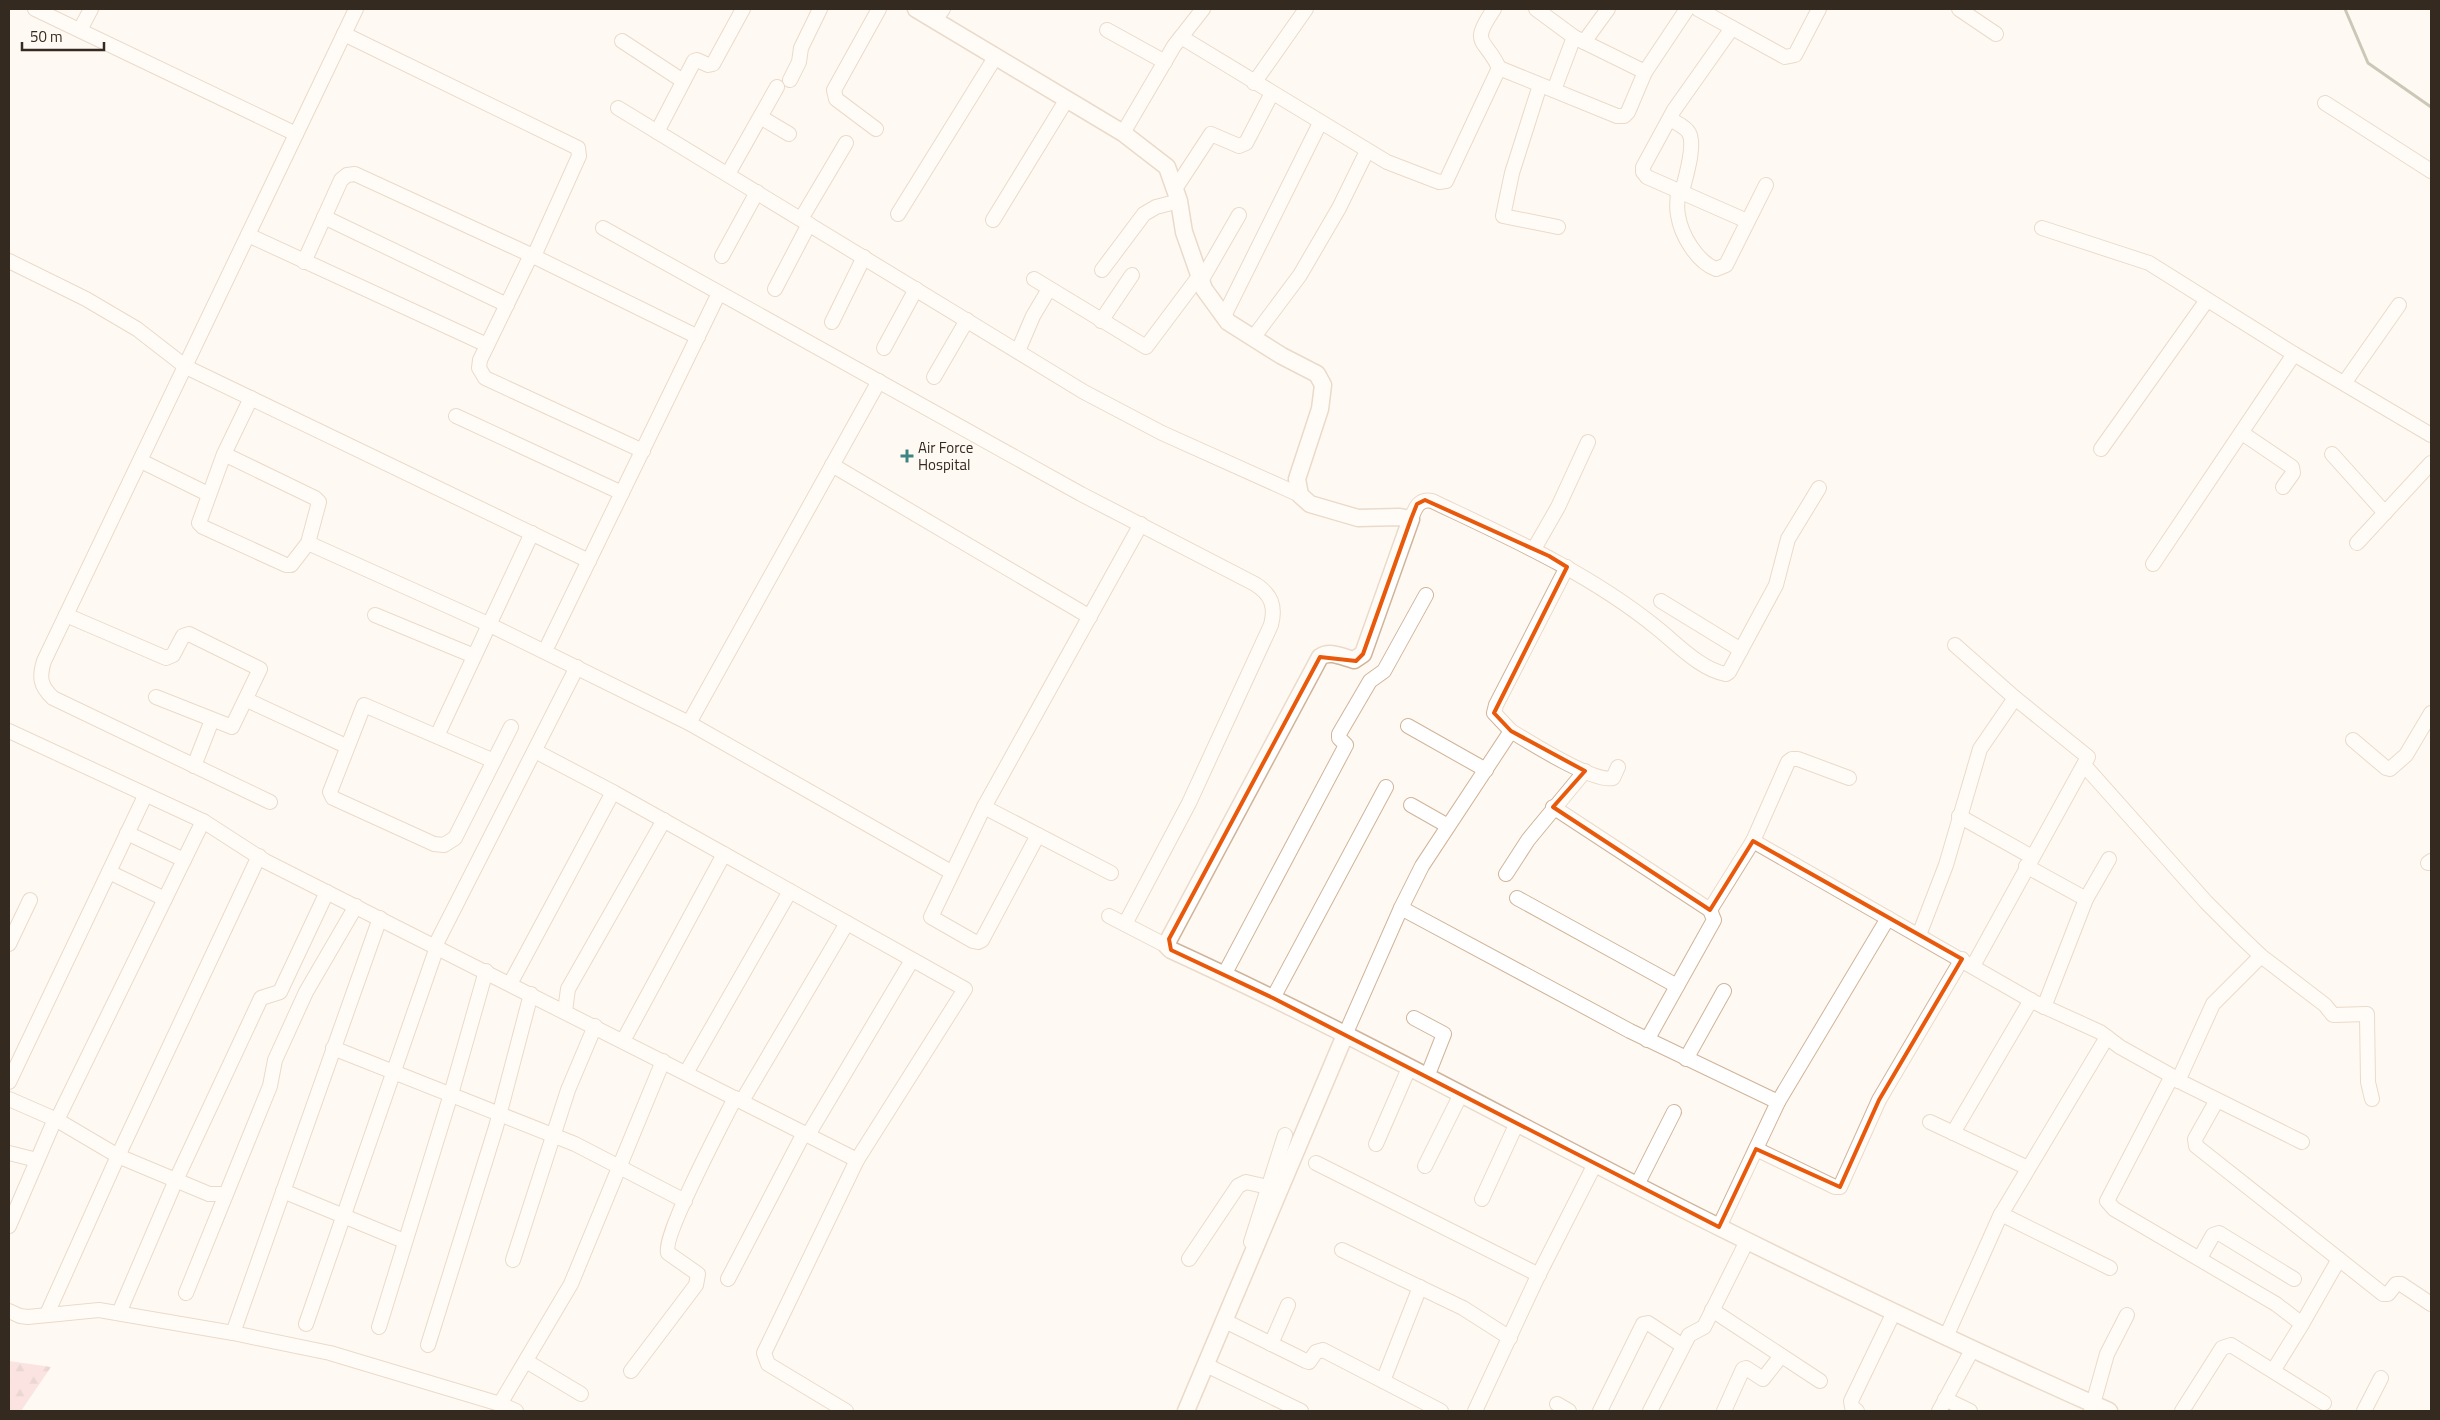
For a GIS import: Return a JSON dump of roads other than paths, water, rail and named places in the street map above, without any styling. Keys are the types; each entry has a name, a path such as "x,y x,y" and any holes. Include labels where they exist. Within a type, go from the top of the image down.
{"street":[{"path":"35,9 296,134"},
{"path":"80,30 91,9"},
{"path":"270,802 52,698 43,689 40,674 66,615 356,9"},
{"path":"658,132 695,60 708,65 713,64 743,9"},
{"path":"790,80 799,62 800,48 820,9"},
{"path":"876,129 834,95 834,90 879,9"},
{"path":"916,9 939,14 996,56 1123,133 1167,167 1177,195 1184,232 1204,289 1228,322 1317,374 1323,385 1320,409 1297,479 1300,495"},
{"path":"1123,133 1164,62 1203,9"},
{"path":"1254,83 1306,9"},
{"path":"1538,9 1579,39 1645,72"},
{"path":"1554,90 1579,39 1608,9"},
{"path":"1490,10 1483,27 1482,42 1499,68 1617,116 1624,116 1628,112 1645,72 1687,9"},
{"path":"1698,9 1785,57 1795,55 1818,9"},
{"path":"1959,9 1971,19 1996,34"},
{"path":"1732,28 1670,119 1643,167 1647,177 1747,221"},
{"path":"1108,30 1164,62"},
{"path":"344,34 578,148 579,156 533,256 487,345 479,368 485,378 643,451"},
{"path":"1181,37 1396,168 1439,182 1446,182 1449,178 1499,68"},
{"path":"622,41 683,81"},
{"path":"898,214 996,56"},
{"path":"1540,84 1512,173 1503,216 1558,227"},
{"path":"728,174 762,118 777,87"},
{"path":"1102,270 1144,214 1177,195 1211,134 1239,146 1246,143 1272,93"},
{"path":"993,220 1067,99"},
{"path":"2325,103 2431,171"},
{"path":"618,108 1084,392 1162,433 1300,495 1310,504 1358,518 1400,517 1411,519"},
{"path":"762,118 789,134"},
{"path":"1670,119 1685,128 1690,137 1689,160 1680,191 1680,221 1696,255 1708,266 1716,269 1726,265 1766,185"},
{"path":"1224,316 1320,123"},
{"path":"775,289 805,221 846,143"},
{"path":"1253,338 1300,275 1339,208 1367,151"},
{"path":"304,262 341,180 347,175 355,174 533,256 698,337"},
{"path":"722,256 757,192"},
{"path":"1034,279 1100,321 1146,347 1201,278 1239,215"},
{"path":"324,217 507,305"},
{"path":"603,228 1080,494 1141,524 1264,590 1270,598 1273,616 1189,803 1125,924"},
{"path":"2042,228 2149,263 2294,354 2345,382 2431,434"},
{"path":"248,236 487,345"},
{"path":"832,322 864,257"},
{"path":"9,261 86,299 137,329 186,367 589,561"},
{"path":"1100,321 1132,275"},
{"path":"884,348 916,289"},
{"path":"1018,351 1033,316 1049,289"},
{"path":"545,651 719,292"},
{"path":"2101,449 2207,300"},
{"path":"2345,382 2399,305"},
{"path":"934,378 967,320"},
{"path":"2152,564 2294,354"},
{"path":"689,723 878,381"},
{"path":"224,454 315,498 320,506 308,543 295,562 286,566 203,527 199,519 224,454 251,398"},
{"path":"456,416 622,493"},
{"path":"2242,433 2292,467 2293,473 2283,487"},
{"path":"1534,549 1558,506 1588,442"},
{"path":"2332,454 2385,513"},
{"path":"141,461 208,494"},
{"path":"2357,543 2431,463"},
{"path":"832,465 1090,617"},
{"path":"1167,946 1320,657 1325,654 1332,654 1354,660 1364,654 1417,504 1425,500 1432,500 1567,567 1635,610 1700,662 1721,673 1729,672 1776,585 1788,540 1820,488"},
{"path":"1038,835 982,940 978,942 931,917 984,807 1141,524"},
{"path":"437,736 532,533"},
{"path":"308,543 488,624 689,723 952,872"},
{"path":"1567,567 1496,705 1494,713 1511,731 1557,758 1585,771 1609,779 1616,775 1618,767"},
{"path":"1224,974 1345,748 1346,745 1339,738 1339,734 1370,681 1384,671 1426,595"},
{"path":"1661,601 1741,650"},
{"path":"66,615 166,658 173,655 182,636 189,634 260,669 232,727 156,696"},
{"path":"374,615 474,656"},
{"path":"1756,1149 1835,1187 1840,1187 1879,1100 2029,861 2088,757 2015,698 1955,645"},
{"path":"306,1324 436,946 577,667"},
{"path":"1919,935 1946,865 1959,816 1983,743 2015,698"},
{"path":"246,700 346,746"},
{"path":"494,761 364,705 346,746 330,795 439,846 450,843 455,838 494,761 511,727"},
{"path":"2353,740 2386,768 2390,769 2406,756 2431,713"},
{"path":"194,766 212,720"},
{"path":"1408,726 1486,770"},
{"path":"9,731 203,822 259,856 327,892 858,1160"},
{"path":"1186,1411 1345,1035 1401,908 1422,866 1511,731"},
{"path":"535,751 664,820 965,990 858,1160 764,1353 768,1364 846,1411"},
{"path":"1710,910 1753,841 1788,762 1792,759 1849,778"},
{"path":"2084,765 2206,902 2261,956 2325,1005 2333,1015 2367,1014 2368,1082 2372,1099"},
{"path":"1506,874 1528,840 1553,807 1585,771"},
{"path":"1273,998 1386,787"},
{"path":"510,984 613,792"},
{"path":"9,1082 146,796"},
{"path":"1411,805 1448,826"},
{"path":"984,807 1111,873"},
{"path":"1553,807 1710,910 1714,920 1647,1040"},
{"path":"1959,816 2086,900"},
{"path":"566,1011 568,989 664,820"},
{"path":"9,1226 56,1120 203,822"},
{"path":"127,833 184,860"},
{"path":"1753,841 2031,1000 2100,1032 2120,1047 2172,1076 2174,1079 2302,1142"},
{"path":"623,1041 724,854"},
{"path":"47,1314 118,1156 259,856"},
{"path":"2044,1006 2086,900 2109,858"},
{"path":"109,872 165,899"},
{"path":"686,1073 790,891"},
{"path":"119,1313 176,1180 262,998 280,992 327,892"},
{"path":"1517,898 1677,986"},
{"path":"9,944 30,900"},
{"path":"186,1293 270,1086 275,1060 306,992 356,906"},
{"path":"1401,908 1647,1040 1778,1102"},
{"path":"1108,916 1167,946 1170,950 1273,998 1719,1227 2098,1409 2107,1354 2127,1315"},
{"path":"233,1333 380,918"},
{"path":"1719,1227 1778,1102 1888,918"},
{"path":"631,1371 698,1280 698,1274 694,1270 668,1253 667,1250 685,1201 738,1099 847,923"},
{"path":"2261,956 2213,1004 2107,1201 2114,1209 2276,1304 2302,1324"},
{"path":"728,1279 806,1134 912,960"},
{"path":"379,1327 404,1241 451,1094 486,971"},
{"path":"1686,1058 1724,992"},
{"path":"428,1345 500,1113 531,994"},
{"path":"1953,1133 2031,1000"},
{"path":"1414,1018 1444,1034 1427,1077"},
{"path":"513,1260 568,1090 595,1026"},
{"path":"1946,1337 2001,1214 2106,1037"},
{"path":"333,1048 500,1113 582,1148 685,1201"},
{"path":"500,1404 571,1284 663,1061"},
{"path":"1376,1144 1409,1068"},
{"path":"1425,1166 1460,1094"},
{"path":"9,1098 56,1120 118,1156 209,1194 225,1194"},
{"path":"2218,1100 2195,1139 2196,1146 2383,1294 2388,1294 2396,1284 2401,1284 2431,1304"},
{"path":"1637,1185 1674,1112"},
{"path":"1930,1122 2028,1168"},
{"path":"1482,1198 1517,1123"},
{"path":"1246,1254 1285,1135"},
{"path":"9,1153 37,1160"},
{"path":"1316,1162 1539,1275"},
{"path":"1475,1411 1539,1275 1596,1164"},
{"path":"1189,1259 1238,1186 1246,1182 1268,1187"},
{"path":"283,1191 404,1241"},
{"path":"2001,1214 2110,1268"},
{"path":"2200,1258 2213,1235 2220,1233 2294,1279"},
{"path":"1650,1411 1689,1335 1704,1327 1747,1240"},
{"path":"1342,1250 1463,1308 1510,1338"},
{"path":"2273,1372 2339,1259"},
{"path":"1383,1382 1420,1287"},
{"path":"1271,1344 1288,1305"},
{"path":"9,1311 20,1316 88,1310 119,1313 233,1333 330,1353 500,1404 516,1411"},
{"path":"1712,1310 1820,1381"},
{"path":"1857,1411 1852,1407 1851,1401 1894,1312"},
{"path":"1225,1321 1309,1362 1316,1352 1323,1350 1441,1411"},
{"path":"1600,1411 1643,1324 1648,1323 1683,1346"},
{"path":"2182,1411 2222,1348 2227,1345 2231,1345 2324,1404"},
{"path":"1970,1411 1942,1405 1972,1350"},
{"path":"1724,1411 1743,1369 1746,1368 1763,1379 1782,1356"},
{"path":"526,1361 581,1394"},
{"path":"1206,1365 1301,1411"},
{"path":"2364,1411 2381,1378"}],"waterway":[{"path":"2345,9 2368,63 2431,107"}],"place":[{"name":"Air Force Hospital","path":"907,456"}]}
